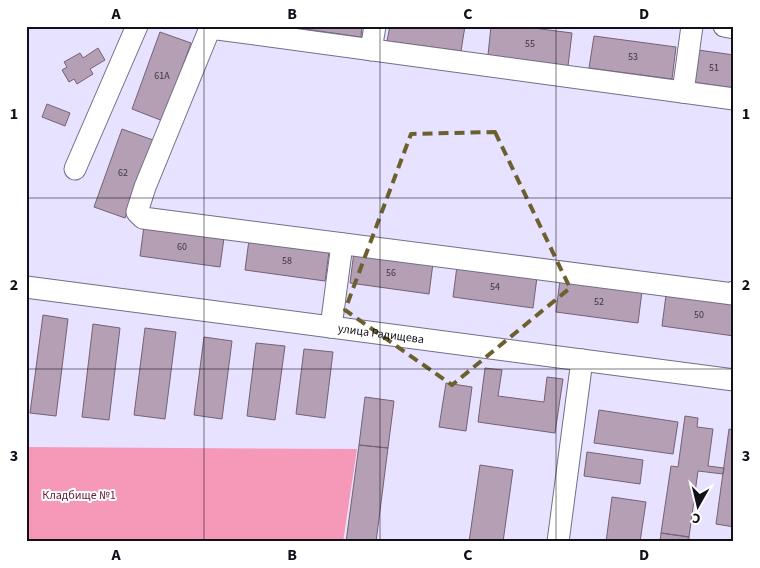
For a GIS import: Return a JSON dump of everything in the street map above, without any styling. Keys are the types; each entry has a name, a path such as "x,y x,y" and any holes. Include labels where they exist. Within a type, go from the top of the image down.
{"street":[{"path":"75,169 137,26"},
{"path":"371,50 375,26"},
{"path":"683,92 692,26"},
{"path":"724,26 734,28"},
{"path":"734,99 210,28 145,187 137,212 143,218 568,271 734,294 734,292"},
{"path":"330,327 342,244"},
{"name":"улица Радищева","path":"26,287 734,380"},
{"path":"558,542 582,360"}],"highlighted area":[{"path":"495,132 570,288 452,385 345,310 411,134"}],"green space":[{"name":"Кладбище №1","path":"26,447 357,449 343,542 26,542"}],"building":[{"path":"284,26 362,26 361,37"},
{"path":"390,26 465,26 461,51 387,41"},
{"path":"491,26 518,26 572,33 568,66 488,55"},
{"path":"160,32 191,43 163,121 132,109"},
{"path":"594,36 676,47 672,79 589,68"},
{"path":"98,48 105,60 90,69 93,74 77,84 74,79 69,82 62,70 67,67 64,62 80,53 83,58"},
{"path":"698,50 734,55 734,88 693,82"},
{"path":"47,104 70,113 65,126 42,117"},
{"path":"122,129 153,140 125,218 94,207"},
{"path":"144,226 224,238 220,267 140,256"},
{"path":"249,240 329,252 325,281 245,270"},
{"path":"354,252 433,263 429,294 350,283"},
{"path":"457,266 537,277 533,308 453,297"},
{"path":"560,280 642,291 638,323 556,312"},
{"path":"666,295 734,305 734,336 662,326"},
{"path":"43,315 68,319 56,416 30,413"},
{"path":"93,324 120,328 109,420 82,417"},
{"path":"145,328 176,332 165,419 134,415"},
{"path":"204,337 232,341 222,419 194,415"},
{"path":"256,343 285,346 275,420 247,416"},
{"path":"304,349 333,352 325,418 296,414"},
{"path":"485,368 502,370 498,396 544,402 547,377 563,379 555,433 478,422"},
{"path":"446,383 472,387 466,431 439,427"},
{"path":"365,397 394,401 388,448 359,445"},
{"path":"599,410 678,422 673,454 594,443"},
{"path":"685,416 698,418 697,427 713,429 708,466 724,468 723,474 698,471 689,537 661,533 671,466 678,467"},
{"path":"729,429 734,430 734,527 716,524"},
{"path":"359,445 388,448 376,542 346,542"},
{"path":"587,452 643,460 640,484 584,476"},
{"path":"480,465 513,470 503,542 469,542"},
{"path":"612,497 646,502 640,542 606,542"},
{"path":"661,533 689,537 689,542 660,542"}]}
